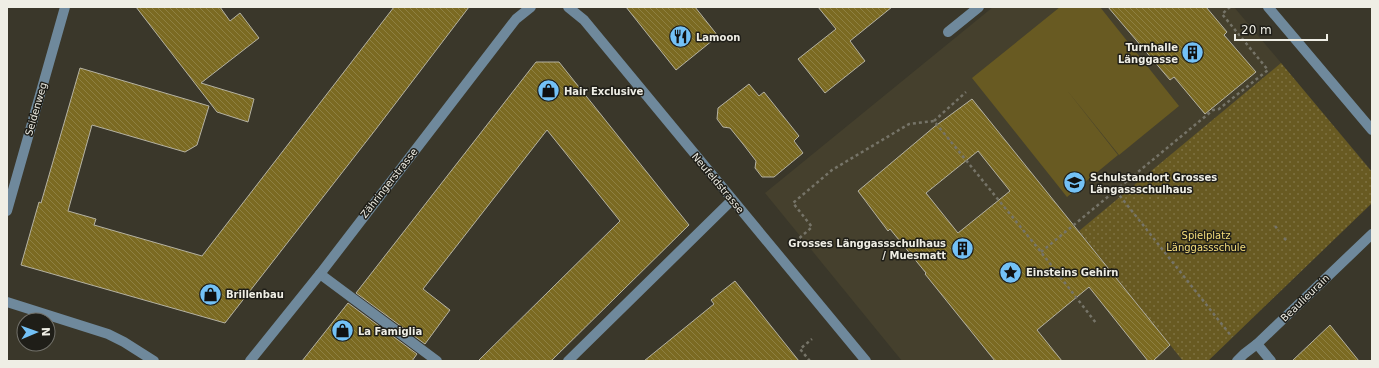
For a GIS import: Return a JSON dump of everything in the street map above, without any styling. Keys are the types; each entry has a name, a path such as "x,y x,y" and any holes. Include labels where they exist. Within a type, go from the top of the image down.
{"street":[{"name":"Seidenweg","path":"7,211 65,7"},
{"name":"Zähringerstrasse","path":"250,361 320,274 516,19 531,7"},
{"name":"Neufeldstrasse","path":"568,7 584,20 866,361"},
{"path":"948,32 979,7"},
{"path":"1268,7 1372,130"},
{"path":"568,361 732,200"},
{"name":"Beaulieurain","path":"1237,361 1257,344 1372,234"},
{"path":"320,274 437,361"},
{"path":"7,302 108,334 154,361"},
{"path":"1257,344 1270,361"}],"path":[{"path":"1041,252 1210,112 1219,109 1268,70 1222,14 1230,7"},
{"path":"795,242 812,227 793,203 832,170 910,124 934,121 966,92"},
{"path":"934,121 1096,322"},
{"path":"1116,191 1233,338"},
{"path":"1275,226 1279,231"},
{"path":"1284,238 1288,242"},
{"path":"810,361 800,349 812,339"}],"shaded area":[{"name":"Schulstandort Grosses Längassschulhaus","path":"993,7 1234,7 1371,170 1372,203 1208,361 902,361 765,193"}],"green space":[{"path":"1060,7 1100,7 1179,106 1119,155 1066,89 1118,155 1067,197 972,78"},
{"name":"Spielplatz Länggassschule","path":"1281,63 1372,172 1372,203 1208,361 1183,361 1079,231"}],"building":[{"path":"136,7 220,7 230,21 240,13 259,38 201,83 254,99 248,122 217,112"},
{"path":"394,7 469,7 225,323 21,265 39,202 41,203 80,68 209,106 197,145 185,152 92,125 68,211 96,219 94,225 202,256"},
{"path":"626,7 695,7 718,36 676,70"},
{"path":"818,7 892,7 850,41 865,61 825,93 798,59 836,29"},
{"name":"Turnhalle Länggasse","path":"1108,7 1206,7 1227,32 1224,35 1256,72 1205,114 1174,77 1170,80"},
{"path":"536,62 559,62 689,225 551,361 478,361 620,221 547,130 423,289 450,310 425,344 356,293"},
{"path":"749,84 759,96 764,92 799,136 794,141 803,153 774,177 762,177 755,168 756,161 743,144 730,128 723,127 717,119 718,108"},
{"path":"972,99 1170,345 1153,361 1148,361 1089,287 1037,330 1062,361 995,361 890,229 888,231 858,191 934,127","holes":["978,151 1010,191 958,233 926,193"]},
{"path":"735,281 799,361 644,361 714,304 711,300"},
{"path":"348,303 417,354 412,361 302,361"},
{"path":"1330,325 1359,361 1292,361"}],"place":[{"name":"Lamoon","path":"681,37"},
{"name":"Turnhalle Länggasse","path":"1193,53"},
{"name":"Hair Exclusive","path":"548,91"},
{"name":"Schulstandort Grosses Längassschulhaus","path":"1075,183"},
{"name":"Grosses Länggassschulhaus / Muesmatt","path":"962,249"},
{"name":"Einsteins Gehirn","path":"1011,272"},
{"name":"Brillenbau","path":"211,294"},
{"name":"La Famiglia","path":"342,331"}]}
